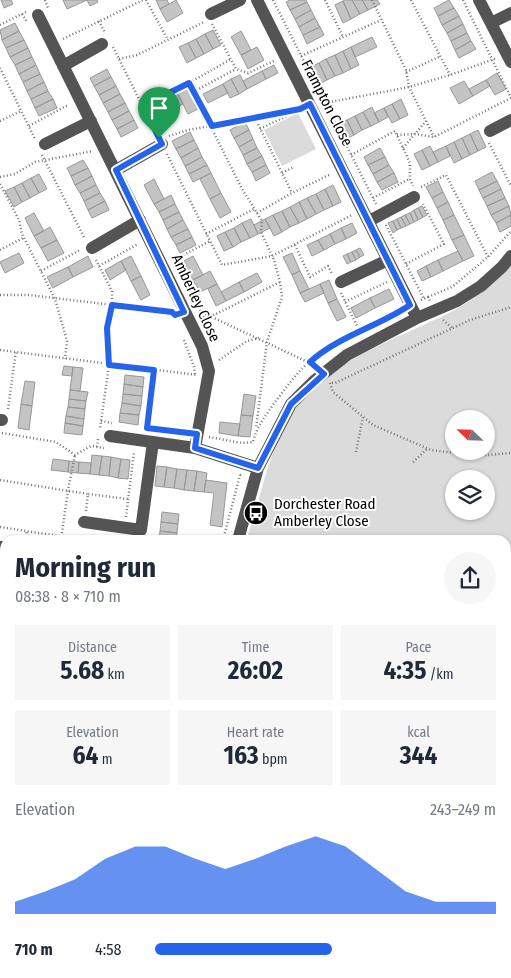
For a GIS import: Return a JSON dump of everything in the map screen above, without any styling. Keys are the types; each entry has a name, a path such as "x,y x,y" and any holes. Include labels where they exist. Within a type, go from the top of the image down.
{"street":[{"path":"211,14 240,0"},
{"name":"Frampton Close","path":"257,0 417,318"},
{"path":"479,0 509,58"},
{"name":"Amberley Close","path":"35,11 116,170 202,346 209,371 201,375 195,448"},
{"path":"491,23 511,13"},
{"path":"63,66 107,41"},
{"path":"489,137 511,120"},
{"path":"41,146 91,121"},
{"path":"116,170 160,141"},
{"path":"369,221 414,194"},
{"path":"89,251 140,220"},
{"path":"239,535 258,468 291,404 327,378 347,355 417,318 457,301 480,286 502,267 511,256"},
{"path":"341,282 388,260"},
{"path":"102,435 195,448 258,468"},
{"path":"84,522 140,530 153,442"}],"path":[{"path":"64,39 145,0 168,40"},
{"path":"273,0 424,299"},
{"path":"325,0 343,37"},
{"path":"372,0 406,72 409,87 434,137"},
{"path":"411,0 450,75"},
{"path":"397,136 415,134 434,137 511,98 464,0"},
{"path":"0,25 35,11 46,2"},
{"path":"119,59 137,55 209,19 236,69 248,73 275,61"},
{"path":"301,56 381,20"},
{"path":"99,21 107,41 119,59 222,265 272,256 353,215"},
{"path":"406,72 439,57"},
{"path":"324,104 409,87 493,60 509,58"},
{"path":"143,106 231,60"},
{"path":"0,68 41,146 45,160 89,251 112,291 112,305 107,328 109,365 101,422 102,435 97,447"},
{"path":"193,92 236,69"},
{"path":"189,83 242,188 262,221 261,232 272,256 280,282 282,298 267,342 253,442 242,443 197,434"},
{"path":"29,126 68,105"},
{"path":"160,141 212,126 300,109 260,129"},
{"path":"0,121 22,110"},
{"path":"255,118 292,193"},
{"path":"403,148 426,121"},
{"path":"489,137 511,186"},
{"path":"0,177 15,174 35,162 91,152 104,147"},
{"path":"282,173 294,167"},
{"path":"257,213 292,193 332,174"},
{"path":"414,194 446,175 488,257"},
{"path":"373,198 410,179"},
{"path":"0,184 55,298 68,341 65,359"},
{"path":"206,234 254,208"},
{"path":"428,297 452,286 488,257 511,231"},
{"path":"0,250 24,237"},
{"path":"174,260 210,242"},
{"path":"99,266 138,244"},
{"path":"41,271 89,251"},
{"path":"210,317 280,282"},
{"path":"346,302 387,282"},
{"path":"0,295 29,295 162,310 172,312 175,315 190,309 196,309 310,362 335,383 470,320 511,307"},
{"path":"256,430 294,378 310,362 352,335 410,305"},
{"path":"181,332 194,367 201,375"},
{"path":"219,360 246,341 259,338"},
{"path":"0,350 201,375"},
{"path":"6,434 4,421 16,351"},
{"path":"147,428 154,370"},
{"path":"327,378 333,392 373,425 428,448 477,456 511,452"},
{"path":"356,452 363,416"},
{"path":"101,422 119,424"},
{"path":"413,462 428,448"},
{"path":"124,528 134,452"},
{"path":"62,535 75,455"},
{"path":"0,480 128,499"},
{"path":"84,522 88,494"},
{"path":"0,527 52,535"},
{"path":"26,531 26,535"}],"shaded area":[{"path":"298,113 316,149 282,166 264,130"},
{"path":"511,265 511,535 248,535 278,439 300,402 318,384 362,354 465,304"}],"building":[{"path":"1,0 11,0 13,4 4,8"},
{"path":"63,0 87,0 67,9"},
{"path":"87,0 97,0 98,2 90,6"},
{"path":"156,0 167,0 169,4 160,9"},
{"path":"176,0 183,13 167,22 160,9"},
{"path":"290,0 306,0 307,2 290,10 286,2"},
{"path":"352,0 360,14 351,19 343,1"},
{"path":"352,0 362,0 368,10 360,14"},
{"path":"362,0 377,0 380,4 368,10"},
{"path":"449,0 454,8 438,16 434,8"},
{"path":"343,1 351,19 343,23 335,5"},
{"path":"307,2 311,10 295,19 290,10"},
{"path":"454,8 459,16 442,25 438,16"},
{"path":"311,10 315,18 299,27 295,19"},
{"path":"459,16 463,24 447,33 442,25"},
{"path":"315,18 320,27 303,35 299,27"},
{"path":"15,23 19,31 2,40 0,30"},
{"path":"463,24 467,33 451,41 447,33"},
{"path":"320,27 324,35 307,44 303,35"},
{"path":"213,30 221,45 213,49 205,34"},
{"path":"19,31 24,40 6,48 2,40"},
{"path":"241,31 251,50 241,55 231,37"},
{"path":"467,33 471,41 455,50 451,41"},
{"path":"205,34 213,49 204,54 196,39"},
{"path":"372,37 377,47 355,57 351,47"},
{"path":"196,39 204,54 196,58 188,43"},
{"path":"24,40 28,48 10,57 6,48"},
{"path":"471,41 476,49 459,58 455,50"},
{"path":"188,43 196,58 187,63 179,47"},
{"path":"257,47 264,60 248,69 241,55"},
{"path":"351,47 359,65 351,69 343,51"},
{"path":"28,48 32,57 15,65 10,57"},
{"path":"343,51 351,69 343,73 335,55"},
{"path":"335,55 343,73 335,76 326,59"},
{"path":"32,57 36,65 19,74 15,65"},
{"path":"326,59 335,76 327,80 319,63"},
{"path":"319,63 327,80 319,84 310,67"},
{"path":"36,65 40,74 23,82 19,74"},
{"path":"274,65 278,73 266,79 262,71"},
{"path":"107,69 111,77 94,86 90,78"},
{"path":"262,71 266,79 247,89 243,81"},
{"path":"497,73 506,89 495,95 486,80"},
{"path":"40,74 44,82 27,91 23,82"},
{"path":"240,75 247,89 239,94 231,79"},
{"path":"111,77 116,86 99,95 94,86"},
{"path":"231,79 239,94 230,98 223,84"},
{"path":"486,80 490,86 473,96 469,89"},
{"path":"464,81 473,96 459,104 450,88"},
{"path":"44,82 48,91 31,99 27,91"},
{"path":"223,84 228,93 208,103 203,94"},
{"path":"116,86 120,94 103,103 99,95"},
{"path":"188,89 198,109 188,114 178,94"},
{"path":"48,91 53,99 35,108 31,99"},
{"path":"120,94 125,103 108,112 103,103"},
{"path":"178,94 183,104 172,110 167,100"},
{"path":"53,99 57,108 39,116 35,108"},
{"path":"401,99 408,115 400,119 392,104"},
{"path":"167,100 172,110 163,114 158,105"},
{"path":"125,103 129,111 112,120 108,112"},
{"path":"392,104 400,119 392,123 384,108"},
{"path":"372,107 379,122 371,126 363,112"},
{"path":"384,108 388,117 379,122 374,113"},
{"path":"129,111 134,120 117,129 112,120"},
{"path":"363,112 371,126 362,130 355,116"},
{"path":"355,116 362,130 354,135 347,120"},
{"path":"134,120 138,128 121,137 117,129"},
{"path":"347,120 354,135 346,139 338,124"},
{"path":"245,122 249,130 234,138 230,130"},
{"path":"249,130 253,139 239,147 234,138"},
{"path":"478,130 486,147 478,151 470,134"},
{"path":"190,132 194,140 176,149 172,141"},
{"path":"470,134 478,151 470,155 462,138"},
{"path":"462,138 470,155 462,159 454,142"},
{"path":"253,139 257,148 243,155 239,147"},
{"path":"194,140 198,148 181,158 176,149"},
{"path":"454,142 462,159 454,163 446,146"},
{"path":"430,146 438,162 430,166 422,150"},
{"path":"446,146 450,156 438,162 433,152"},
{"path":"198,148 202,157 185,166 181,158"},
{"path":"257,148 262,156 247,164 243,155"},
{"path":"380,148 385,157 368,165 364,157"},
{"path":"422,150 430,166 422,170 414,154"},
{"path":"262,156 266,165 252,172 247,164"},
{"path":"202,157 207,165 189,174 185,166"},
{"path":"385,157 389,165 373,174 368,165"},
{"path":"83,160 88,168 71,176 67,168"},
{"path":"207,165 211,173 193,182 189,174"},
{"path":"266,165 270,173 256,181 252,172"},
{"path":"389,165 394,173 377,182 373,174"},
{"path":"88,168 92,176 75,185 71,176"},
{"path":"492,172 497,181 479,190 475,181"},
{"path":"211,173 221,193 210,199 200,179"},
{"path":"394,173 398,182 382,190 377,182"},
{"path":"39,174 47,189 39,193 31,178"},
{"path":"92,176 96,185 80,193 75,185"},
{"path":"31,178 39,193 30,198 22,183"},
{"path":"154,179 164,199 154,204 144,185"},
{"path":"438,181 443,192 432,198 426,187"},
{"path":"497,181 501,189 483,198 479,190"},
{"path":"22,183 30,198 22,202 14,187"},
{"path":"96,185 100,193 84,201 80,193"},
{"path":"333,185 341,202 333,206 325,189"},
{"path":"14,187 22,202 14,207 5,191"},
{"path":"325,189 333,206 324,210 316,194"},
{"path":"501,189 505,198 487,206 483,198"},
{"path":"443,192 448,202 437,208 432,198"},
{"path":"100,193 105,201 88,210 84,201"},
{"path":"221,193 231,212 220,218 210,199"},
{"path":"316,194 324,210 316,214 307,198"},
{"path":"171,195 175,204 159,212 154,204"},
{"path":"307,198 316,214 307,219 299,202"},
{"path":"505,198 509,206 491,215 487,206"},
{"path":"105,201 109,210 92,218 88,210"},
{"path":"299,202 307,219 299,223 290,207"},
{"path":"448,202 454,215 443,220 437,208"},
{"path":"175,204 179,212 163,220 159,212"},
{"path":"422,206 427,215 423,217 418,208"},
{"path":"509,206 511,215 496,223 491,215"},
{"path":"290,207 299,223 290,227 282,211"},
{"path":"418,208 423,217 418,220 414,210"},
{"path":"414,210 418,220 414,222 410,213"},
{"path":"282,211 290,227 282,232 273,215"},
{"path":"179,212 183,220 167,229 163,220"},
{"path":"34,213 44,231 34,236 25,218"},
{"path":"410,213 414,222 410,224 405,215"},
{"path":"273,215 282,232 274,236 265,219"},
{"path":"405,215 410,224 406,226 401,217"},
{"path":"454,215 464,235 452,240 443,220"},
{"path":"511,215 511,226 500,232 496,223"},
{"path":"401,217 406,226 401,228 397,219"},
{"path":"251,219 258,234 250,238 242,223"},
{"path":"265,219 270,228 258,234 254,225"},
{"path":"397,219 401,228 397,230 393,221"},
{"path":"183,220 188,229 171,237 167,229"},
{"path":"393,221 397,230 393,233 388,223"},
{"path":"242,223 250,238 241,242 234,228"},
{"path":"352,223 357,233 346,239 341,228"},
{"path":"50,227 57,240 41,248 34,236"},
{"path":"234,228 241,242 233,247 225,232"},
{"path":"341,228 346,239 335,244 330,234"},
{"path":"188,229 192,237 176,245 171,237"},
{"path":"225,232 233,247 224,251 217,236"},
{"path":"330,234 335,244 324,250 318,240"},
{"path":"464,235 474,256 463,261 452,240"},
{"path":"192,237 196,245 180,253 176,245"},
{"path":"57,240 64,253 48,261 41,248"},
{"path":"318,240 324,250 312,256 307,245"},
{"path":"360,248 364,255 360,257 356,250"},
{"path":"356,250 360,257 356,260 352,252"},
{"path":"458,251 463,261 443,271 438,260"},
{"path":"352,252 356,260 351,262 347,254"},
{"path":"19,253 24,263 5,273 0,262"},
{"path":"292,253 300,271 292,275 283,257"},
{"path":"347,254 351,262 347,264 343,256"},
{"path":"88,256 93,267 73,277 68,267"},
{"path":"131,256 141,276 131,281 121,261"},
{"path":"193,256 203,275 193,280 184,261"},
{"path":"438,260 443,271 431,277 426,266"},
{"path":"121,261 126,270 110,280 105,270"},
{"path":"426,266 431,277 422,281 417,271"},
{"path":"68,267 73,277 53,288 47,277"},
{"path":"210,271 217,284 200,292 193,280"},
{"path":"300,271 309,289 300,293 292,275"},
{"path":"257,273 262,282 244,292 239,282"},
{"path":"141,276 150,295 141,300 131,281"},
{"path":"329,280 337,299 328,303 320,284"},
{"path":"239,282 244,292 226,301 221,292"},
{"path":"217,284 226,301 216,306 208,289"},
{"path":"320,284 324,293 305,302 300,293"},
{"path":"389,289 394,299 375,308 370,298"},
{"path":"370,298 375,308 356,318 351,308"},
{"path":"337,299 346,317 337,321 328,303"},
{"path":"64,366 73,367 72,376 62,375"},
{"path":"73,367 83,368 80,391 70,390"},
{"path":"125,375 144,377 143,387 124,384"},
{"path":"25,381 35,382 32,406 21,404"},
{"path":"124,384 143,387 142,396 123,394"},
{"path":"70,390 88,392 86,401 69,399"},
{"path":"123,394 142,396 141,406 122,403"},
{"path":"244,394 256,396 253,416 241,415"},
{"path":"69,399 86,401 85,409 68,407"},
{"path":"122,403 141,406 139,415 120,413"},
{"path":"21,404 32,406 29,430 18,428"},
{"path":"68,407 85,409 84,419 66,416"},
{"path":"120,413 139,415 138,425 119,422"},
{"path":"241,415 253,416 250,437 238,436"},
{"path":"66,416 84,419 83,426 65,423"},
{"path":"220,422 240,424 238,436 219,433"},
{"path":"65,423 83,426 82,435 64,433"},
{"path":"92,455 102,456 99,475 90,474"},
{"path":"102,456 111,457 109,476 99,475"},
{"path":"111,457 121,459 118,478 109,476"},
{"path":"53,459 69,461 68,472 51,470"},
{"path":"121,459 130,460 128,479 118,478"},
{"path":"69,461 79,462 78,473 68,472"},
{"path":"79,462 91,463 90,474 78,473"},
{"path":"157,466 167,467 164,487 155,486"},
{"path":"167,467 177,469 174,488 164,487"},
{"path":"177,469 187,470 184,490 174,488"},
{"path":"187,470 197,471 194,491 184,490"},
{"path":"197,471 207,473 204,492 194,491"},
{"path":"206,480 227,483 222,527 210,525 214,493 204,492"},
{"path":"162,512 179,514 178,524 161,522"},
{"path":"161,522 178,524 177,533 160,531"},
{"path":"160,531 177,533 177,535 160,535"}],"place":[{"name":"Dorchester Road Amberley Close","path":"256,513"}],"route":[{"path":"189,83 212,126 300,109 310,104 410,305 313,358 310,362 324,374 291,404 258,468 195,448 197,434 147,428 154,370 109,365 107,328 112,305 162,310 172,312 175,315 184,312 116,170 162,144 159,138 143,106 189,83"}]}
